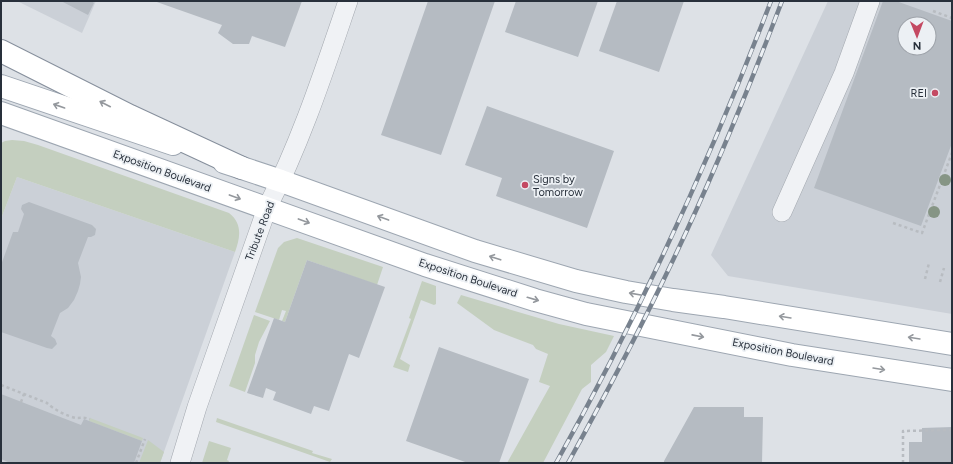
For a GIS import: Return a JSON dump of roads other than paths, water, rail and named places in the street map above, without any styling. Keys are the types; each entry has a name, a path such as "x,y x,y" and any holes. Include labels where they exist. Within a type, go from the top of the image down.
{"main road":[{"path":"1,51 130,116 242,168"},
{"path":"1,86 281,181 475,251 603,288 952,344"},
{"name":"Exposition Boulevard","path":"1,113 484,284 586,314 792,355 952,380"}],"street":[{"name":"Tribute Road","path":"180,463 197,407 267,208 281,181 322,78 348,1"},
{"path":"782,212 844,73 870,1"}],"railway":[{"path":"556,463 616,351 672,236 748,60 771,1"},
{"path":"568,463 636,336 689,226 731,131 782,1"}],"place":[{"name":"REI","path":"935,93"},
{"name":"Signs by Tomorrow","path":"525,185"}]}
